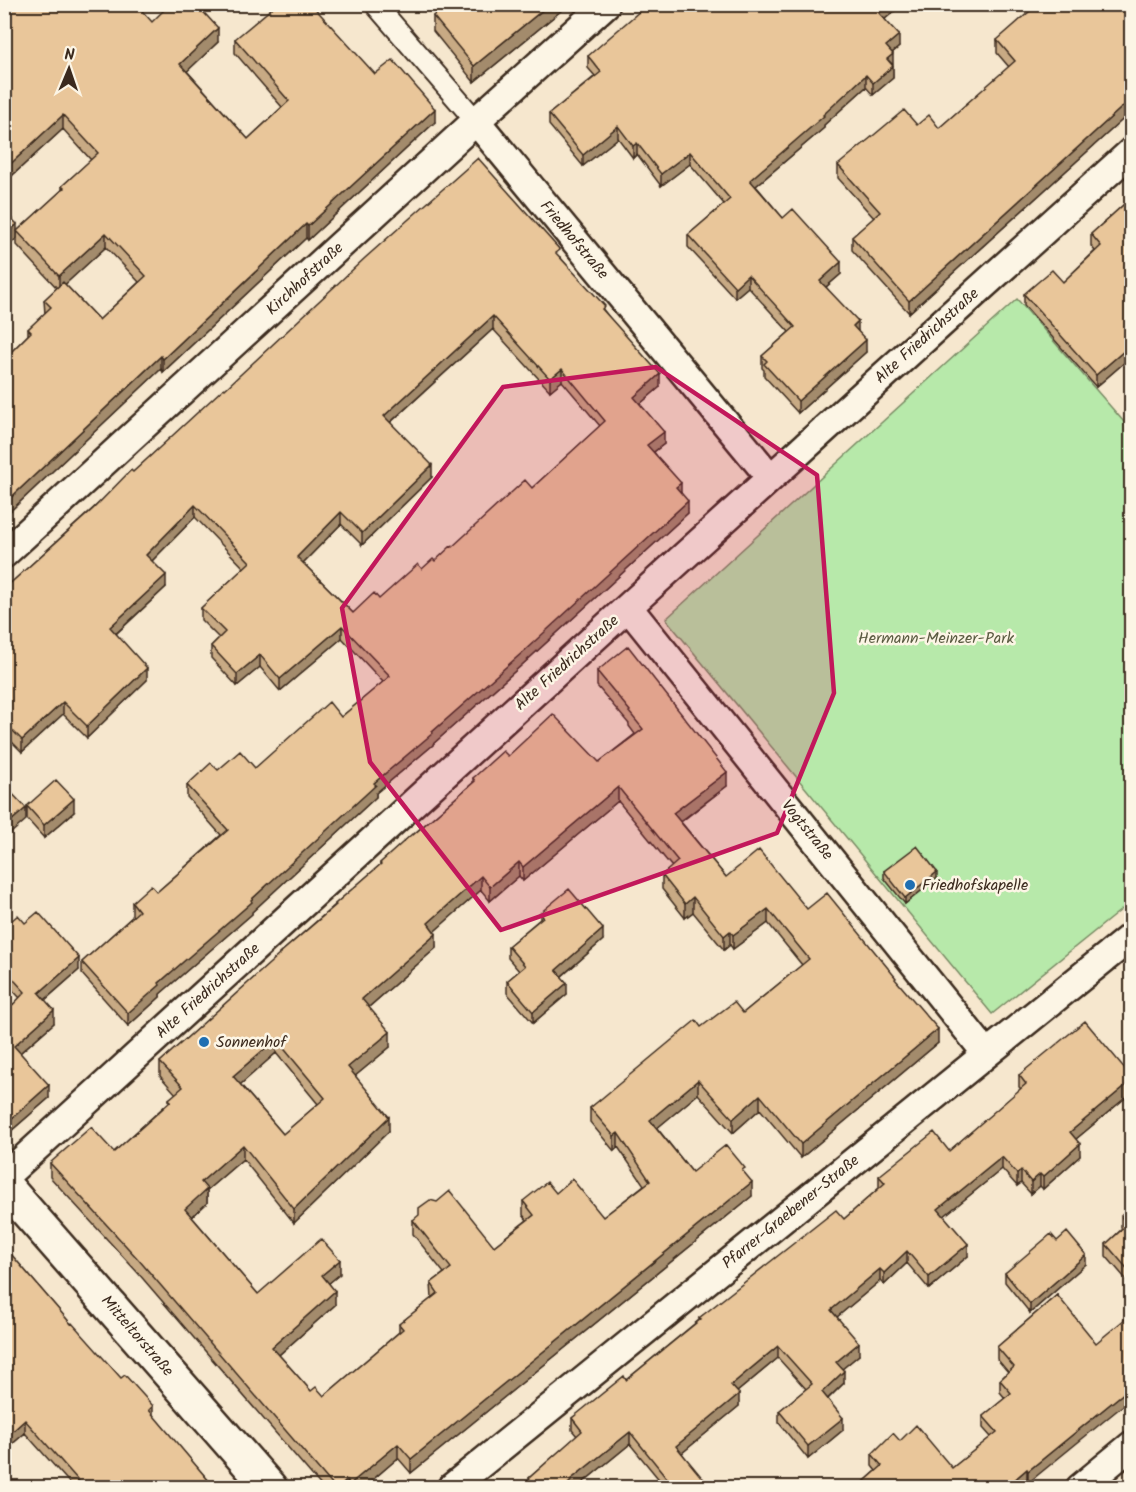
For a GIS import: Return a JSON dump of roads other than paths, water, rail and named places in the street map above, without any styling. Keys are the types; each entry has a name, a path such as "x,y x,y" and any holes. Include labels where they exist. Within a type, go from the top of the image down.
{"street":[{"name":"Friedhofstraße","path":"375,4 476,121 770,477"},
{"name":"Kirchhofstraße","path":"4,554 606,4"},
{"name":"Alte Friedrichstraße","path":"4,1177 770,477 1131,151"},
{"name":"Vogtstraße","path":"628,607 986,1053"},
{"name":"Pfarrer-Graebener-Straße","path":"451,1488 1131,936"},
{"name":"Mitteltorstraße","path":"4,1185 270,1488"},
{"path":"1080,1488 1131,1445"}],"place":[{"name":"Friedhofskapelle","path":"910,885"},
{"name":"Sonnenhof","path":"204,1042"}],"park label":[{"name":"Hermann-Meinzer-Park","path":"936,638"}]}
